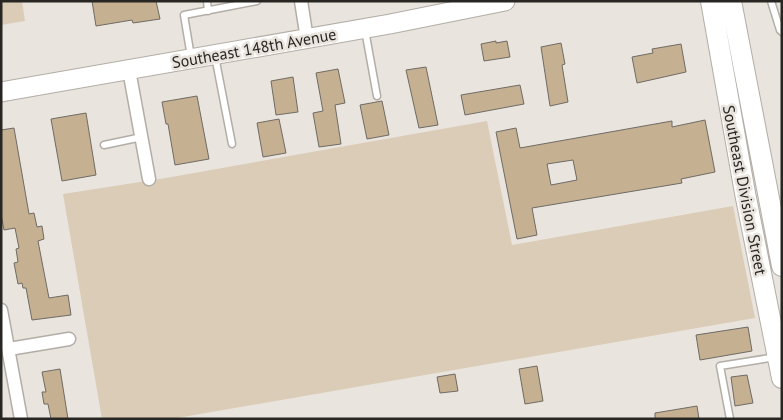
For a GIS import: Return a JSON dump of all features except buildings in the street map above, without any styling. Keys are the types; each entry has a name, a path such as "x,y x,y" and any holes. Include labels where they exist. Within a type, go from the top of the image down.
{"main road":[{"name":"Southeast 148th Avenue","path":"1,92 307,39 505,1"},
{"name":"Southeast Division Street","path":"711,1 782,378"},
{"name":"Southeast Division Street","path":"732,1 782,266"}],"street":[{"path":"301,1 307,39"},
{"path":"129,70 149,179"},
{"path":"1,310 21,419"},
{"path":"9,349 69,339"}],"lane":[{"path":"207,1 208,11"},
{"path":"192,59 184,15 257,1"},
{"path":"771,1 782,32"},
{"path":"365,28 377,96"},
{"path":"215,55 232,144"},
{"path":"104,145 142,137"},
{"path":"730,419 720,366 777,357"}],"shaded area":[{"path":"1,1 22,1 25,21 1,25"},
{"path":"487,121 512,245 733,206 755,318 171,419 102,419 63,194 166,178"}]}
